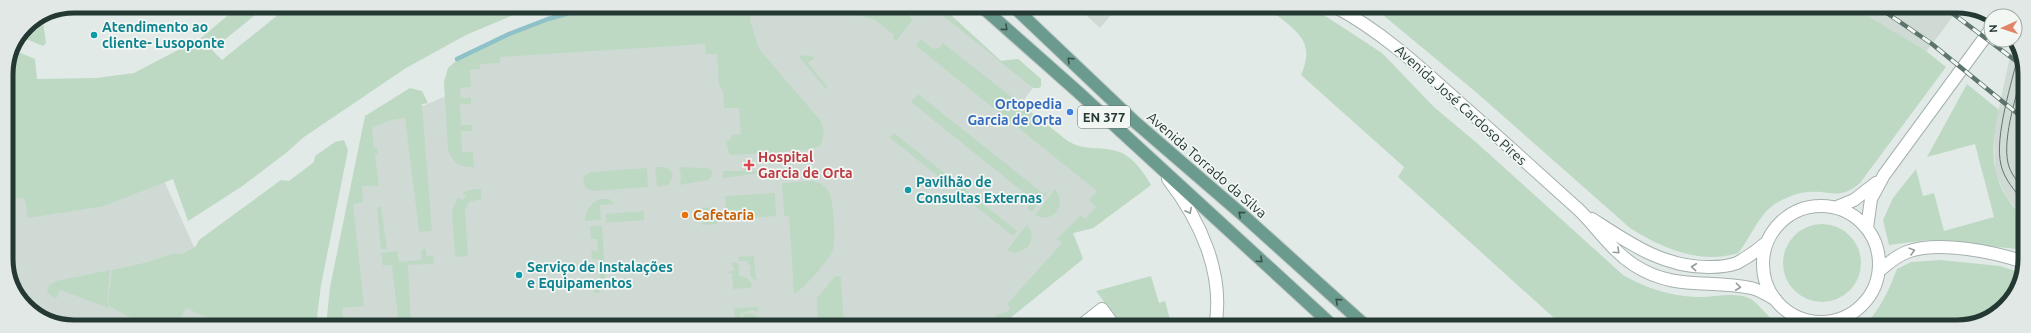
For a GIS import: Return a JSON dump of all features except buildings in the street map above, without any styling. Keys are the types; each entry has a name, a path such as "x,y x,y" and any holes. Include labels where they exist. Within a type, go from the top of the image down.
{"main road":[{"name":"EN 377","path":"989,13 1078,92 1159,168"},
{"name":"Avenida Torrado da Silva","path":"1020,13 1152,138 1245,217 1359,320"},
{"path":"1159,168 1326,320"}],"street":[{"name":"Avenida José Cardoso Pires","path":"1345,13 1378,33 1399,49 1581,212 1618,253 1634,265 1653,274 1692,284 1752,288 1776,300"},
{"path":"1867,228 1871,199 1884,175 1983,40"},
{"path":"1159,168 1181,196 1211,257 1217,282 1216,320"},
{"path":"1837,207 1854,200 1865,193 1884,175"},
{"path":"1807,320 1787,311 1776,300 1768,287 1764,272 1763,257 1767,242 1776,227 1793,213 1804,208 1820,205 1837,207 1854,215 1867,228 1875,241 1879,256 1879,271 1874,287 1866,301 1854,312 1834,320"},
{"name":"Avenida José Cardoso Pires","path":"1581,212 1642,250 1685,266 1718,267 1736,263 1753,254 1767,242"},
{"path":"1879,271 1891,261 1907,252 1936,247 1998,254 2018,260"},
{"path":"1089,320 1102,309 1110,320"},
{"path":"1850,320 1854,312"}],"shaded area":[{"name":"Hospital Garcia de Orta","path":"673,13 949,13 1001,61 1018,59 1041,79 1041,86 1033,88 1020,105 1057,135 1075,145 1088,149 1111,150 1124,154 1135,163 1151,185 1093,228 1073,233 1083,259 1008,320 331,320 341,248 369,129 451,94 456,67"},
{"path":"1084,13 1113,13 1100,28"},
{"path":"1863,13 1955,13 1926,52"},
{"path":"2012,48 2017,62 2018,74 2018,126 2016,136 2018,210 2007,198 1995,173 1994,131"},
{"path":"162,176 198,256 153,320 74,320 59,318 40,310 31,302 21,289 14,271 13,198 90,205"},
{"path":"183,302 220,320 175,320"}],"green space":[{"path":"80,13 46,20 62,14"},
{"path":"231,13 257,13 212,50 222,60 280,13 518,13 466,35 406,68 304,137 286,153 241,187 188,221 173,179 104,206 28,218 25,199 13,198 13,74 14,62 18,52 35,59 37,79 97,78 134,73 201,38"},
{"path":"572,13 751,13 750,20 759,49 820,120 824,130 821,145 810,150 729,154 726,141 731,140 731,135 741,134 739,108 724,108 723,92 719,85 717,54 706,54 705,44 500,57 500,63 480,64 480,69 470,70 471,87 460,88 461,98 471,98 471,104 460,104 461,125 472,125 472,131 461,131 462,152 473,152 474,167 460,165 451,157 448,149 444,82 448,68 457,60 509,34"},
{"path":"838,13 906,13 913,19 896,41 893,38 894,35 875,20 866,17"},
{"path":"940,13 949,13 1001,61 1018,59 1041,79 1041,86 1039,88 1033,88"},
{"path":"1274,13 1321,13 1382,53 1434,107 1478,144 1623,275 1640,284 1677,295 1703,297 1738,295 1745,297 1751,299 1772,320 1556,320 1398,177 1404,167 1301,75 1306,57 1304,43 1296,31"},
{"path":"1380,13 1863,13 1926,51 1946,67 1860,183 1846,192 1835,194 1805,192 1786,198 1773,205 1767,211 1738,253 1710,257 1696,256 1668,248 1630,228 1477,93"},
{"path":"1972,15 1980,18 1983,19 1981,21"},
{"path":"43,22 46,43 43,46 25,38"},
{"path":"921,39 933,49 939,48 943,43 1069,142 1085,147 1112,150 1125,155 1140,168 1151,185 1093,228 1073,233 1083,259 1008,320 993,320 998,314 1007,312 1010,309 1007,304 1062,243 1057,239 1081,215 1085,219 1096,207 1089,200 1097,191 916,46"},
{"path":"802,55 816,57 808,63 828,88 826,89 799,57"},
{"path":"1967,84 1999,110 1994,140 1995,168 2004,193 2018,210 2018,249 1928,240 1889,245 1883,220 1893,198 1916,169 1923,196 1934,193 1944,231 1994,217 1975,144 1927,157"},
{"path":"410,88 422,91 428,103 422,104 432,231 419,232 405,118 391,120 372,128 374,148 377,148 378,154 375,154 379,186 362,186 363,202 353,204 364,306 342,308 343,320 327,320 330,287 365,116"},
{"path":"918,94 1044,194 1052,187 1032,212 1027,208 1033,200 911,102"},
{"path":"2017,126 2018,168 2017,167"},
{"path":"894,133 1017,231 1013,236 890,138"},
{"path":"344,140 348,150 321,285 317,320 212,320 186,308 179,320 136,320 110,307 108,300 112,270 148,262 172,254 182,254 196,246 199,240 281,180 289,181 314,162 315,156 335,142"},
{"path":"655,167 664,167 670,170 673,176 668,185 657,187"},
{"path":"679,167 707,168 712,171 712,175 708,180 680,185 681,176"},
{"path":"647,168 648,187 592,191 586,188 583,182 585,175 591,172"},
{"path":"723,171 759,171 760,173 723,178"},
{"path":"811,181 824,186 831,197 834,221 834,245 831,255 809,281 794,294 789,216 784,216 782,183"},
{"path":"481,189 481,199 469,202 465,210 468,256 455,257 452,214 453,207 458,197 462,200 466,197 463,193 468,190"},
{"path":"1055,189 1059,195 1060,201 1057,212 1048,217 1035,215"},
{"path":"775,193 776,216 727,220 725,196"},
{"path":"600,199 609,199 615,204 600,205 601,220 585,221 586,213 589,207"},
{"path":"378,207 381,207 387,249 381,249"},
{"path":"716,207 717,224 702,225 701,208"},
{"path":"644,211 644,220 606,223 606,214"},
{"path":"1814,224 1830,224 1844,230 1855,241 1861,255 1861,271 1855,285 1844,296 1830,302 1814,302 1800,296 1789,285 1783,271 1783,255 1789,241 1800,230"},
{"path":"1027,225 1032,236 1028,247 1015,253 1007,250"},
{"path":"590,226 602,226 606,285 599,286 600,293 594,293 593,281 600,280 598,259 592,259 591,251 598,250 597,239 591,239"},
{"path":"426,249 426,256 433,256 434,264 408,265 411,320 398,320 392,265 383,266 381,253 397,251 399,262 421,260 421,250"},
{"path":"754,256 756,282 750,275 751,265 748,265 747,261 740,261 738,257"},
{"path":"1940,260 2000,266 2016,271 2012,286 1997,305 1987,312 1969,319 1870,320 1883,300 1897,269 1911,262"},
{"path":"731,262 737,263 739,267 739,275 749,279 752,286 750,288 733,289 732,273 725,273 735,270"},
{"path":"110,270 107,300 109,308 60,290 56,299 47,293 49,285 56,281"},
{"path":"835,276 839,276 841,278 844,320 818,320 817,298"},
{"path":"1151,276 1159,303 1165,301 1170,320 1118,320 1096,291"},
{"path":"757,307 758,312 752,310 741,314 740,320 735,320 734,308"},
{"path":"749,313 758,316 758,320 744,320 743,315"}],"waterway":[{"path":"457,59 509,34 548,19 569,13"}],"tram line":[{"path":"2017,61 2005,109 1999,153 2002,170 2010,185 2018,195"},
{"path":"2018,89 2007,140 2008,163 2010,170 2018,182"}],"railway":[{"path":"1887,13 1932,44 2018,114"},
{"path":"1952,13 2017,62"}],"place":[{"name":"Atendimento ao cliente- Lusoponte","path":"94,35"},
{"name":"Ortopedia Garcia de Orta","path":"1070,112"},
{"name":"Hospital Garcia de Orta","path":"749,165"},
{"name":"Pavilhão de Consultas Externas","path":"908,190"},
{"name":"Cafetaria","path":"685,215"},
{"name":"Serviço de Instalações e Equipamentos","path":"519,275"}]}
